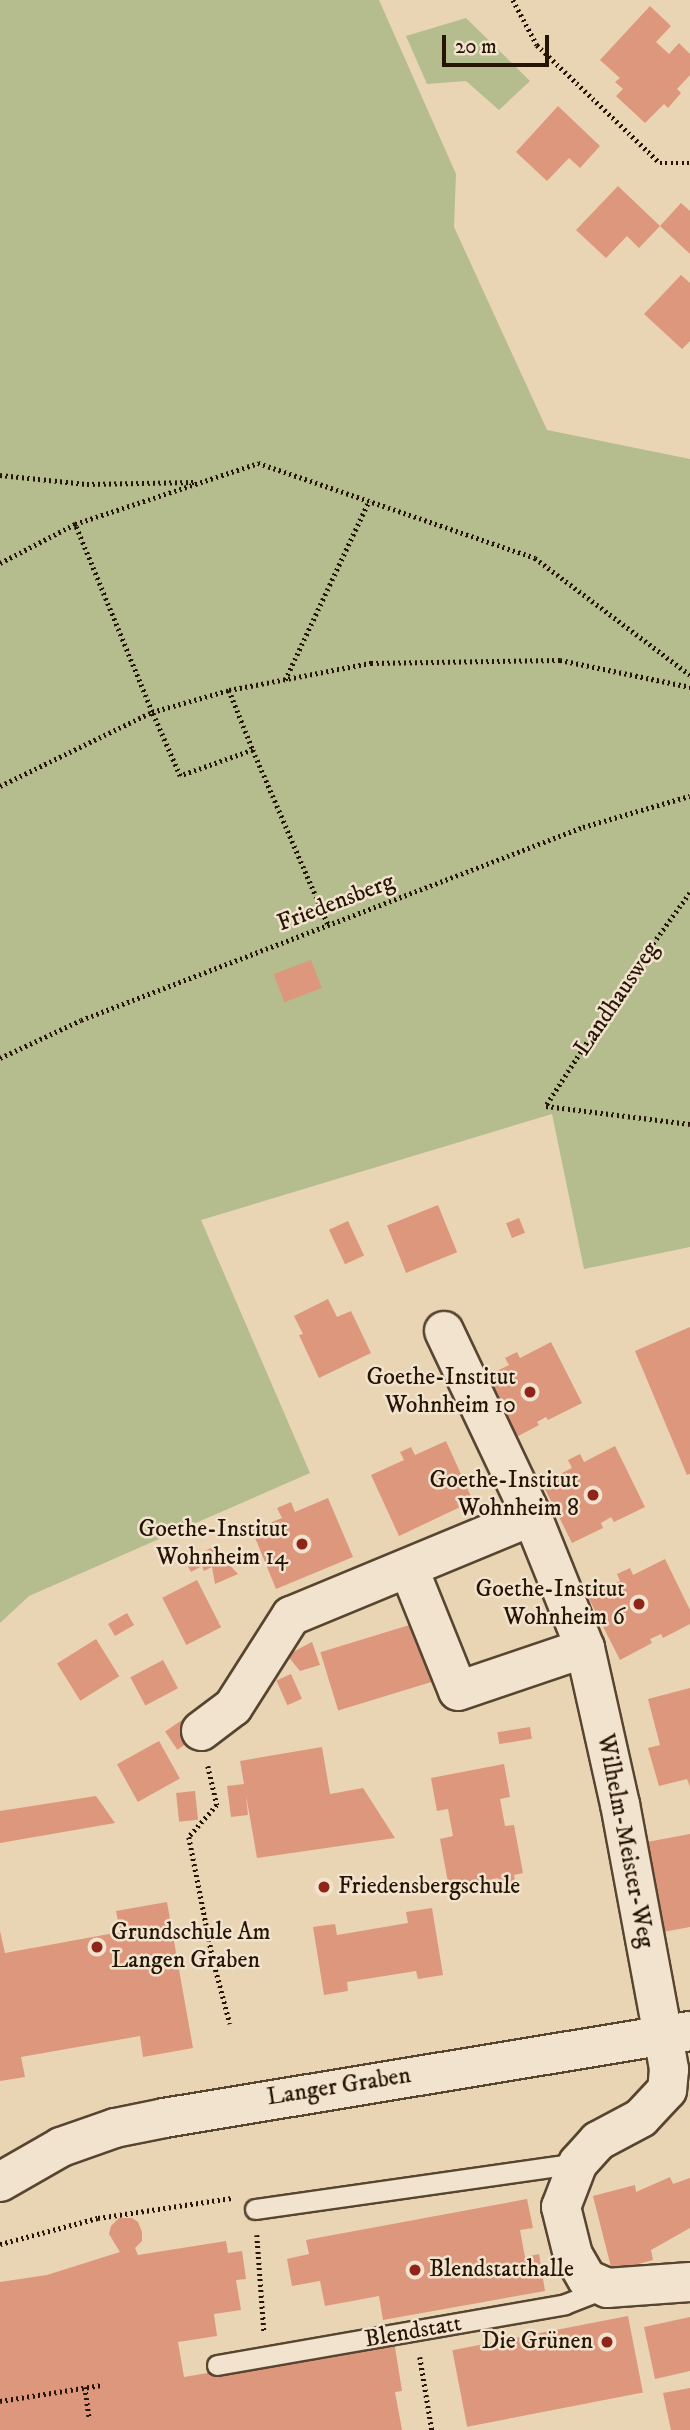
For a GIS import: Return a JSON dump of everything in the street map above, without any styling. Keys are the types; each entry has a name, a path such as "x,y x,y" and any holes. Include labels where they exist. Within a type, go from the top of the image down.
{"street":[{"path":"201,1731 233,1707 291,1616 532,1516 443,1331"},
{"name":"Wilhelm-Meister-Weg","path":"532,1516 585,1648 676,2033 669,2069 678,2093"},
{"path":"409,1569 458,1691 585,1648"},
{"name":"Langer Graben","path":"0,2182 61,2147 115,2128 270,2098 676,2033"},
{"path":"607,2288 587,2279 573,2255 561,2207 578,2163 598,2141 641,2118 678,2093"},
{"name":"Blendstatt","path":"607,2288 690,2282"}],"lane":[{"path":"255,2209 578,2163"},
{"name":"Blendstatt","path":"217,2365 565,2304 607,2288"}],"path":[{"path":"513,0 537,45 660,163 690,163"},
{"path":"0,563 75,524 258,463 535,558 690,674"},
{"path":"0,475 87,484 201,482"},
{"path":"285,680 369,501"},
{"path":"75,524 180,776 253,750"},
{"path":"0,786 152,712 229,690 371,663 560,660 690,687"},
{"path":"229,690 328,924"},
{"name":"Friedensberg","path":"0,1058 81,1020 583,827 690,796"},
{"name":"Landhausweg","path":"690,893 635,969 546,1106 690,1124"},
{"path":"201,1731 217,1805 189,1837 213,1959 230,2024"},
{"path":"0,2244 98,2218 254,2195 266,2357"},
{"path":"416,2332 432,2430"},
{"path":"0,2402 102,2385"},
{"path":"85,2387 89,2417"}],"green space":[{"path":"0,0 379,0 456,174 454,227 547,430 690,459 690,1247 584,1269 552,1114 201,1220 310,1473 29,1596 0,1623"},
{"path":"466,18 530,81 499,110 466,81 427,84 406,36"}],"building":[{"path":"650,6 671,26 656,42 669,54 679,43 690,54 690,75 677,89 681,93 668,108 664,104 645,123 616,96 623,89 615,82 620,78 600,60"},
{"path":"558,106 600,146 580,168 569,158 547,181 516,152"},
{"path":"618,186 660,226 639,248 627,236 606,258 576,230"},
{"path":"681,203 690,211 690,254 660,226"},
{"path":"681,275 690,283 690,341 682,349 644,314"},
{"path":"311,960 322,988 284,1002 274,974"},
{"path":"438,1205 457,1252 406,1273 387,1226"},
{"path":"519,1218 525,1233 512,1238 506,1223"},
{"path":"348,1221 364,1255 345,1264 329,1230"},
{"path":"328,1299 337,1317 351,1311 371,1353 319,1378 299,1335 303,1334 294,1316"},
{"path":"690,1327 690,1474 687,1475 635,1351"},
{"name":"Goethe-Institut Wohnheim 10","path":"551,1342 582,1403 548,1420 546,1417 537,1422 539,1425 509,1441 477,1381 509,1365 505,1358 517,1352 520,1358"},
{"path":"446,1441 473,1501 399,1536 371,1475 404,1460 400,1452 411,1447 415,1455"},
{"name":"Goethe-Institut Wohnheim 8","path":"615,1446 645,1507 614,1522 611,1517 601,1523 603,1528 572,1543 542,1483 572,1468 568,1460 580,1454 584,1462"},
{"name":"Goethe-Institut Wohnheim 14","path":"328,1498 353,1557 276,1589 252,1530 282,1518 277,1508 291,1502 295,1512"},
{"path":"217,1545 225,1560 238,1574 215,1584 212,1567 204,1571 202,1566 191,1572 185,1561"},
{"name":"Goethe-Institut Wohnheim 6","path":"665,1559 690,1610 690,1624 663,1638 661,1634 650,1639 652,1643 620,1660 588,1597 620,1581 617,1574 630,1568 633,1575"},
{"path":"197,1580 221,1627 186,1645 162,1598"},
{"path":"127,1613 134,1625 115,1636 108,1624"},
{"path":"416,1623 434,1681 338,1711 320,1652"},
{"path":"96,1639 119,1676 80,1701 57,1663"},
{"path":"312,1642 320,1665 300,1671 287,1655"},
{"path":"163,1660 178,1688 145,1706 130,1677"},
{"path":"291,1674 302,1699 287,1705 276,1681"},
{"path":"690,1688 690,1787 687,1779 659,1786 648,1748 660,1745 648,1699"},
{"path":"185,1718 197,1736 177,1750 165,1731"},
{"path":"530,1727 532,1739 499,1744 497,1732"},
{"path":"159,1741 180,1779 138,1802 117,1764"},
{"path":"322,1747 330,1794 363,1788 395,1838 257,1858 246,1795 248,1815 231,1817 227,1786 244,1784 240,1761"},
{"path":"504,1764 510,1797 500,1799 505,1826 514,1825 523,1873 514,1875 516,1886 500,1888 498,1878 449,1888 440,1839 453,1836 448,1809 437,1811 431,1778"},
{"path":"195,1791 198,1820 179,1822 176,1793"},
{"path":"96,1796 115,1823 0,1843 0,1811"},
{"path":"690,1834 690,1927 663,1932 647,1842"},
{"path":"167,1902 193,2048 143,2057 140,2036 21,2057 25,2077 0,2081 0,1931 5,1953 120,1932 116,1911"},
{"path":"432,1908 443,1975 418,1979 416,1971 347,1982 348,1991 324,1995 313,1927 335,1924 337,1935 408,1923 406,1912"},
{"path":"670,2177 673,2184 690,2178 690,2228 651,2250 653,2260 612,2271 593,2196 635,2185 636,2192"},
{"name":"Blendstatthalle","path":"527,2199 533,2228 520,2230 525,2257 539,2254 545,2291 383,2320 379,2296 325,2306 320,2281 292,2286 287,2259 309,2254 306,2240"},
{"path":"119,2218 132,2218 138,2222 142,2241 135,2248 138,2255 226,2241 228,2253 242,2251 246,2279 236,2280 241,2310 214,2314 217,2336 178,2342 184,2377 394,2341 402,2391 395,2392 402,2430 0,2430 0,2282 47,2275 120,2252 109,2234 111,2226"},
{"path":"628,2316 643,2393 467,2427 452,2350"},
{"path":"690,2317 690,2371 655,2379 644,2327"},
{"path":"690,2388 690,2430 671,2430 663,2393"}],"place":[{"name":"Goethe-Institut Wohnheim 10","path":"530,1392"},
{"name":"Goethe-Institut Wohnheim 8","path":"593,1495"},
{"name":"Goethe-Institut Wohnheim 14","path":"302,1544"},
{"name":"Goethe-Institut Wohnheim 6","path":"639,1604"},
{"name":"Friedensbergschule","path":"324,1887"},
{"name":"Grundschule Am Langen Graben","path":"97,1947"},
{"name":"Blendstatthalle","path":"415,2270"},
{"name":"Die Grünen","path":"607,2342"}]}
